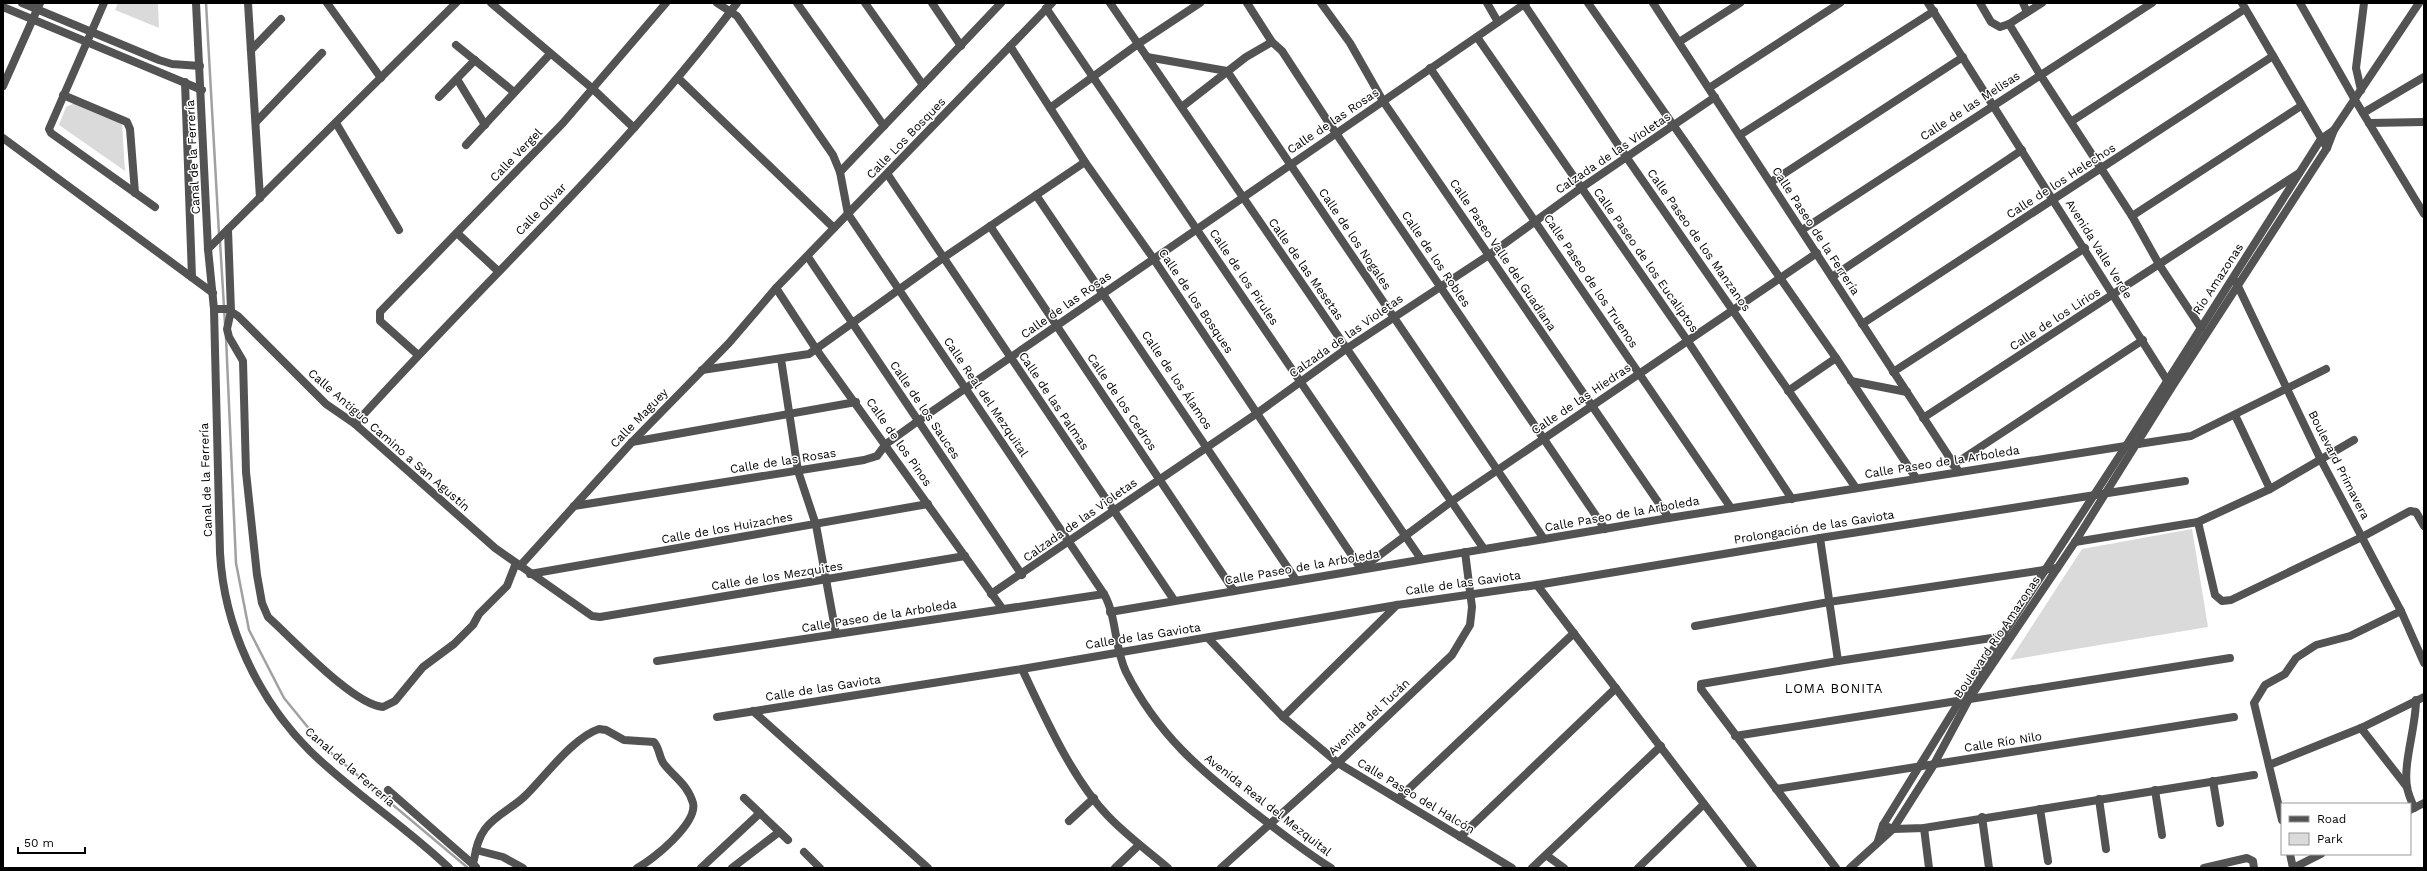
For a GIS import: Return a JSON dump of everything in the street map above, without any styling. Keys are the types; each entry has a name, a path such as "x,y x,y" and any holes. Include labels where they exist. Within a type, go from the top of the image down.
{"street":[{"path":"22,3 39,6 91,33 166,62 200,66"},
{"path":"104,3 49,127 50,131 156,207"},
{"name":"Canal de la Ferrería","path":"196,3 202,90 208,249 213,293 223,309 221,574 229,610 245,656 279,716 310,751 449,868"},
{"path":"248,3 260,198"},
{"path":"328,3 381,78"},
{"path":"208,249 456,3"},
{"path":"491,3 593,89 634,128"},
{"name":"Calle Vergel","path":"417,354 378,318 380,312 593,89 666,3"},
{"path":"717,3 737,16 833,155 840,172 848,214"},
{"name":"Calle Olivar","path":"355,424 417,354 634,128 678,78 737,3"},
{"path":"797,3 884,126"},
{"path":"865,3 923,85"},
{"path":"932,3 961,46"},
{"path":"840,172 961,46 1000,3"},
{"name":"Calle de las Mesetas","path":"1110,3 1183,106 1242,198 1452,500 1484,549"},
{"path":"1050,108 1138,44 1200,3"},
{"name":"Calle de los Robles","path":"1247,3 1272,42 1282,50 1336,134 1605,529"},
{"name":"Calle Paseo Valle del Guadiana","path":"1321,3 1350,43 1383,101 1669,518"},
{"path":"1487,3 1498,22"},
{"path":"1588,3 1836,358 1916,478"},
{"name":"Calle Paseo de la Ferrería","path":"1653,3 1771,182 1953,465 1959,472"},
{"path":"1679,42 1740,3"},
{"path":"1709,88 1840,3"},
{"name":"Avenida Valle Verde","path":"1928,3 2170,384"},
{"path":"1980,3 1995,27 2009,24 2042,3"},
{"path":"2023,3 2028,12"},
{"name":"Calle de las Melisas","path":"1802,230 2152,3"},
{"path":"2301,3 2355,100 2424,214"},
{"path":"2361,90 2356,68 2364,3"},
{"name":"Río Amazonas","path":"2126,446 2238,288 2328,148 2334,130 2419,3"},
{"name":"Calle de las Rosas","path":"574,506 872,458 882,452 886,444 965,388 1525,4"},
{"name":"Calle Paseo de los Manzanos","path":"1525,4 1627,158 1856,488"},
{"path":"3,86 6,68 33,20 39,6"},
{"name":"Calle Los Bosques","path":"776,288 888,175 1049,6"},
{"name":"Calle de los Pirules","path":"1049,6 1093,77 1421,559"},
{"path":"2072,121 2243,6 2321,139 2328,148"},
{"path":"3,7 202,90"},
{"path":"1740,135 1934,11"},
{"path":"250,50 281,19"},
{"path":"2009,24 2041,76 2102,168 2132,216 2160,266 2201,328"},
{"name":"Calle Paseo de los Eucaliptos","path":"1477,37 1687,340 1792,499"},
{"path":"1183,106 1227,71 1272,42"},
{"path":"456,45 514,92"},
{"name":"Calle de los Bosques","path":"1010,46 1085,162 1153,258 1361,569"},
{"path":"256,122 322,53"},
{"path":"466,145 550,54"},
{"name":"Calle de los Helechos","path":"1862,324 2054,200 2272,56"},
{"path":"1147,57 1227,71"},
{"path":"1771,182 1963,57"},
{"path":"439,97 475,60"},
{"name":"Calle Paseo de los Truenos","path":"1430,68 1731,508"},
{"name":"Calle de los Nogales","path":"1227,71 1544,539"},
{"path":"2363,113 2424,77"},
{"path":"678,78 834,228"},
{"path":"457,80 484,125"},
{"path":"185,82 192,277"},
{"path":"63,95 127,122 130,129 135,193"},
{"name":"Calzada de las Violetas","path":"991,594 1022,575 1256,414 1346,349 1489,255 1581,188 1715,97"},
{"path":"2132,216 2302,106"},
{"path":"2369,123 2424,122"},
{"path":"336,123 399,230"},
{"name":"Río Amazonas","path":"2138,444 2201,328 2321,139 2334,130"},
{"path":"3,138 213,293"},
{"path":"1832,277 2022,150"},
{"path":"702,370 809,354 853,321 900,290 943,258 1085,162"},
{"name":"Calle de los Lirios","path":"1923,418 2160,266 2299,173"},
{"name":"Calle de las Palmas","path":"888,175 1010,358 1115,510 1174,600"},
{"name":"Calle de los Álamos","path":"1036,195 1296,580"},
{"name":"Calle Real del Mezquital","path":"848,214 1104,594"},
{"name":"Calle de los Cedros","path":"990,226 1234,591"},
{"path":"228,230 223,309 229,337 243,361 246,472 262,603 268,617 346,689 376,706 382,707 395,701 423,667 454,644 473,625 479,614 499,596 507,586 518,564"},
{"path":"457,233 498,271"},
{"path":"1893,372 2085,248"},
{"name":"Calle de las Hiedras","path":"1361,569 1405,534 1452,500 1498,471 1544,438 1640,375 1687,340 1817,253"},
{"name":"Calle de los Sauces","path":"808,257 853,321 918,421 1022,575"},
{"name":"Boulevard Primavera","path":"2234,277 2321,460 2401,611 2424,662"},
{"name":"Calle de los Pinos","path":"776,288 816,349 856,402 1002,608"},
{"name":"Calle Maguey","path":"518,564 574,506 632,442 702,370 776,288"},
{"name":"Calle Antiguo Camino a San Agustín","path":"223,309 245,322 326,404 355,424 495,548 592,616"},
{"path":"1953,465 2143,340"},
{"path":"1788,390 1836,358"},
{"path":"781,359 798,471 816,524 836,634"},
{"name":"Calle Paseo de la Arboleda","path":"1110,612 1174,600 1669,518 2191,436 2326,369"},
{"path":"1851,381 1907,392"},
{"path":"632,442 856,402"},
{"path":"2235,414 2270,489"},
{"path":"2075,542 2198,522 2270,489 2354,440"},
{"name":"Boulevard Río Amazonas","path":"1850,868 1894,829 1933,766 1969,699 2015,633 2138,444"},
{"name":"Boulevard Río Amazonas","path":"1878,842 1883,825 1959,702 2126,446"},
{"name":"Prolongación de las Gaviota","path":"1537,585 1820,538 2185,481"},
{"name":"Calle de los Huizaches","path":"530,574 928,504"},
{"path":"2198,522 2215,595 2222,601 2231,600 2362,537 2410,511 2414,511 2424,526"},
{"path":"1820,538 1838,661"},
{"name":"Avenida del Tucán","path":"1221,868 1271,825 1452,655 1470,625 1471,594 1465,552"},
{"name":"Calle de los Mezquites","path":"592,616 600,617 965,556"},
{"path":"1695,626 1829,602 2057,568"},
{"path":"1537,585 1704,804 1749,866"},
{"name":"Calle de las Gaviota","path":"717,717 1022,669 1397,605 1537,585"},
{"name":"Calle Paseo de la Arboleda","path":"657,661 1002,608 1104,594"},
{"name":"Avenida Real del Mezquital","path":"1104,594 1110,612 1119,652 1126,670 1142,701 1176,745 1208,776 1271,825 1331,868"},
{"path":"1283,717 1397,605"},
{"path":"2281,816 2254,703 2265,685 2285,674 2296,658 2316,645 2350,636 2401,611"},
{"path":"1398,799 1574,633"},
{"path":"1836,868 1700,689 1701,684 1838,661 2002,637 2015,633"},
{"name":"Calle Paseo del Halcón","path":"1208,638 1283,717 1338,763 1512,868"},
{"path":"1735,736 1959,702 1969,699 2230,658"},
{"path":"1022,669 1054,733 1094,798 1108,815 1140,845 1168,868"},
{"path":"1460,837 1616,688"},
{"path":"2269,765 2361,728 2420,699"},
{"path":"2411,803 2407,787 2410,741 2420,699"},
{"path":"753,711 928,868"},
{"name":"Calle Río Nilo","path":"1776,788 1933,766 2234,717"},
{"path":"2361,728 2407,787"},
{"path":"475,866 478,838 486,828 527,795 538,780 575,745 594,730 600,729 606,730 624,740 654,742 659,748 662,761 687,788 693,805 693,814 674,838 653,859 638,868"},
{"path":"1532,868 1660,746"},
{"path":"1883,825 1894,829 1924,828 1982,817 2254,775"},
{"path":"2213,781 2220,823"},
{"path":"388,790 475,866"},
{"path":"2156,790 2162,836"},
{"path":"744,798 788,840"},
{"path":"1069,821 1094,798"},
{"path":"2099,799 2106,849"},
{"path":"1638,868 1704,804"},
{"path":"2412,809 2424,804"},
{"path":"2040,809 2048,861"},
{"path":"701,868 760,813"},
{"path":"1982,817 1989,868"},
{"path":"1924,828 1929,868"},
{"path":"732,868 779,832"},
{"path":"1115,868 1140,845"},
{"path":"476,850 503,857 523,868"},
{"path":"804,852 820,868"},
{"path":"1546,855 1564,868"},
{"path":"2290,855 2293,868 2320,855"},
{"path":"2204,868 2247,858 2253,861 2254,868"}],"green space":[{"path":"118,3 158,3 159,28 115,10"},
{"path":"77,102 122,123 125,171 59,125 66,107"},
{"path":"2192,529 2208,627 2010,660 2082,549"}],"waterway":[{"path":"206,3 219,234"},
{"path":"220,241 225,324"},
{"path":"226,337 236,563 249,630 284,698 324,747 468,868"}],"district":[{"name":"LOMA BONITA","path":"1834,688"}]}
